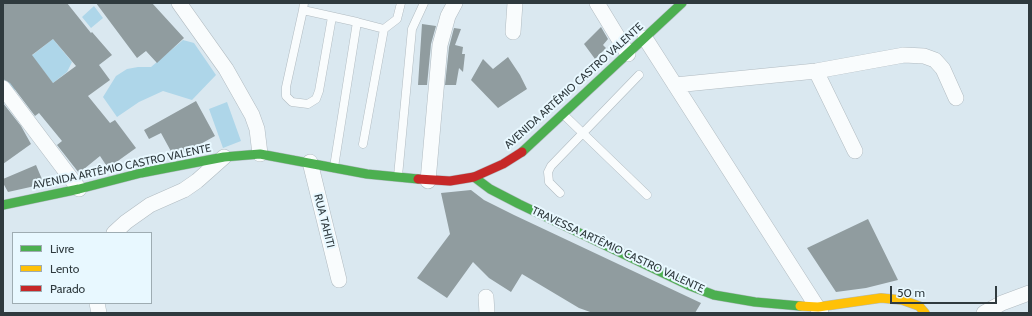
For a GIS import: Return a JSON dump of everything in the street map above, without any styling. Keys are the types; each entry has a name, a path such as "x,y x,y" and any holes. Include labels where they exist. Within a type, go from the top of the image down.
{"main road":[{"name":"AVENIDA ARTÊMIO CASTRO VALENTE","path":"3,205 79,189 141,173 224,157 260,154 398,177 450,181 474,178 515,158 682,3"},
{"name":"TRAVESSA ARTÊMIO CASTRO VALENTE","path":"474,178 519,204 688,285 735,300 819,310 880,298 902,300 918,306 925,313"}],"street":[{"path":"179,3 226,69 252,116 257,129 260,154"},
{"path":"428,180 440,45 448,16 455,3"},
{"path":"513,32 515,3"},
{"path":"597,3 628,54"},
{"path":"645,38 819,310"},
{"path":"675,85 816,71 904,55 924,56 935,60 943,69 956,98"},
{"path":"816,71 855,151"},
{"path":"3,88 79,189"},
{"path":"115,232 126,222 150,205 193,184 224,157"},
{"name":"RUA TAHITI","path":"310,162 339,280"},
{"path":"984,313 1029,293"},
{"path":"486,297 487,313"}],"lane":[{"path":"363,144 384,29 397,19 401,3"},
{"path":"398,177 412,29 424,3"},
{"path":"332,17 319,90 316,99 308,104 292,102 286,96 286,87 304,6 332,17 384,29"},
{"path":"334,167 357,22"},
{"path":"560,193 549,182 548,172 551,166 639,75"},
{"path":"564,114 647,195"}],"shaded area":[{"path":"94,6 103,18 91,28 82,17"},
{"path":"53,39 72,62 67,72 53,83 42,69 12,92 3,78"},
{"path":"183,40 194,43 216,75 192,100 163,91 139,102 117,117 103,97 116,76 127,69 151,67"},
{"path":"227,102 241,141 223,148 209,109"}],"building":[{"path":"3,3 67,3 91,33 92,32 112,55 99,65 110,80 88,96 110,123 115,120 136,148 108,168 100,156 79,173 57,145 62,141 39,113 35,116 10,83 3,79","holes":["53,39 76,66 53,83 32,55"]},
{"path":"96,3 152,3 184,38 157,63 146,51 137,58"},
{"path":"422,24 436,26 431,44 427,85 418,85"},
{"path":"601,27 608,39 603,45 606,48 595,59 584,44"},
{"path":"454,28 461,29 455,45 463,47 462,54 465,54 463,72 459,68 456,85 445,85 449,47"},
{"path":"508,57 527,89 498,108 471,80 483,59 493,69"},
{"path":"196,101 215,136 186,152 173,155 161,133 149,139 144,130"},
{"path":"3,103 21,126 31,144 3,164"},
{"path":"36,165 44,184 8,192 3,183 3,179"},
{"path":"471,190 484,200 514,215 701,303 695,313 593,313 579,308 522,274 511,292 489,278 473,262 447,298 417,278 450,234 441,193"},
{"path":"868,219 898,280 866,288 836,292 807,248"}],"traffic: fast":[{"path":"522,152 682,3"},
{"path":"3,205 79,189 141,173 224,157 260,154 367,174 418,179"},
{"path":"474,177 490,189 519,204 688,285 714,295 755,302 800,306"}],"traffic: slow":[{"path":"800,306 818,307 881,298 902,300 919,306 925,313"}],"traffic: jam":[{"path":"418,179 450,181 474,177 503,164 522,152"}]}
